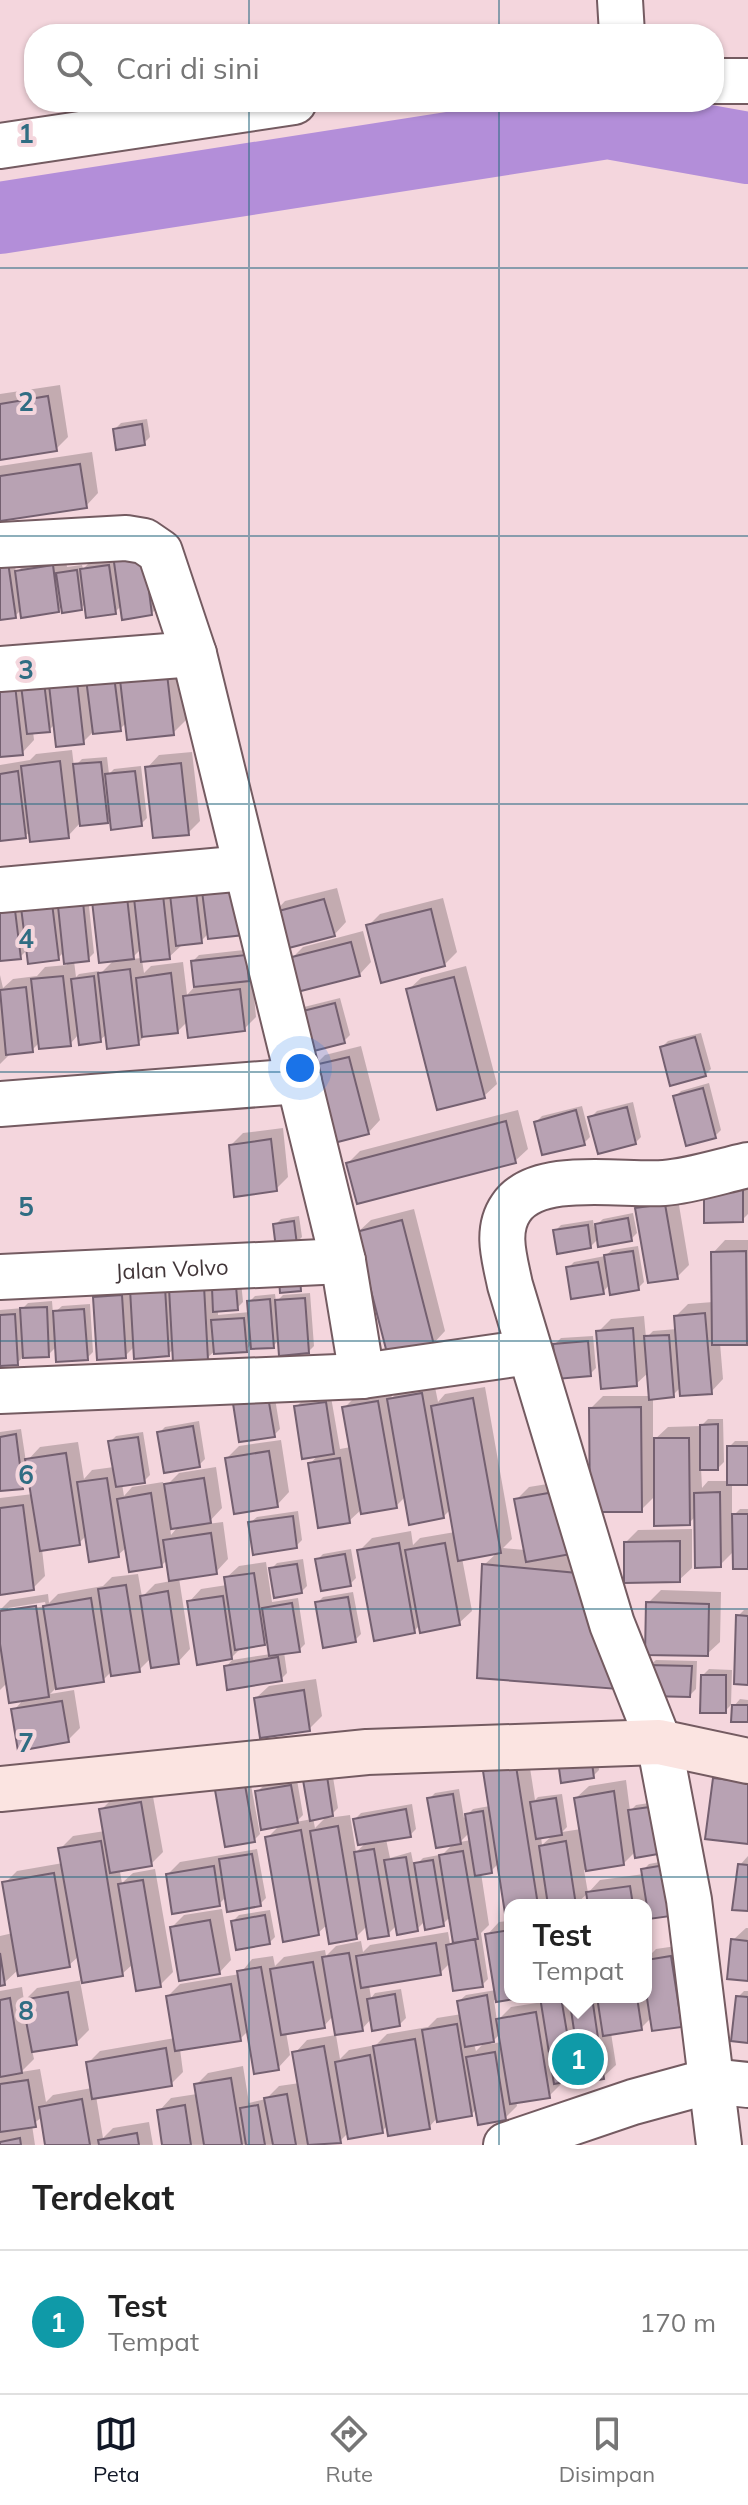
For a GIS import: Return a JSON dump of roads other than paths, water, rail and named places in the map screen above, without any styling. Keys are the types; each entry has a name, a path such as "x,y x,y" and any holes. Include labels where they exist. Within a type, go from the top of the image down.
{"street":[{"path":"620,0 621,24"},
{"path":"724,81 748,81"},
{"path":"0,146 227,112"},
{"path":"0,545 126,538 144,541 160,552 194,654 299,1081 343,1261 362,1376"},
{"path":"0,669 194,654"},
{"path":"0,890 246,868"},
{"path":"0,1104 299,1081"},
{"path":"719,2145 729,2083 659,1742 612,1624 529,1352 510,1285 501,1237 504,1220 512,1205 530,1192 559,1183 666,1183 748,1165"},
{"name":"Jalan Volvo","path":"0,1277 343,1261"},
{"path":"0,1391 362,1376 529,1352"},
{"path":"0,1789 367,1752 659,1742 748,1761"},
{"path":"506,2145 633,2102 729,2083"}],"waterway":[{"path":"0,218 608,123 748,148"}],"place":[{"name":"Test","path":"578,2059"}]}
